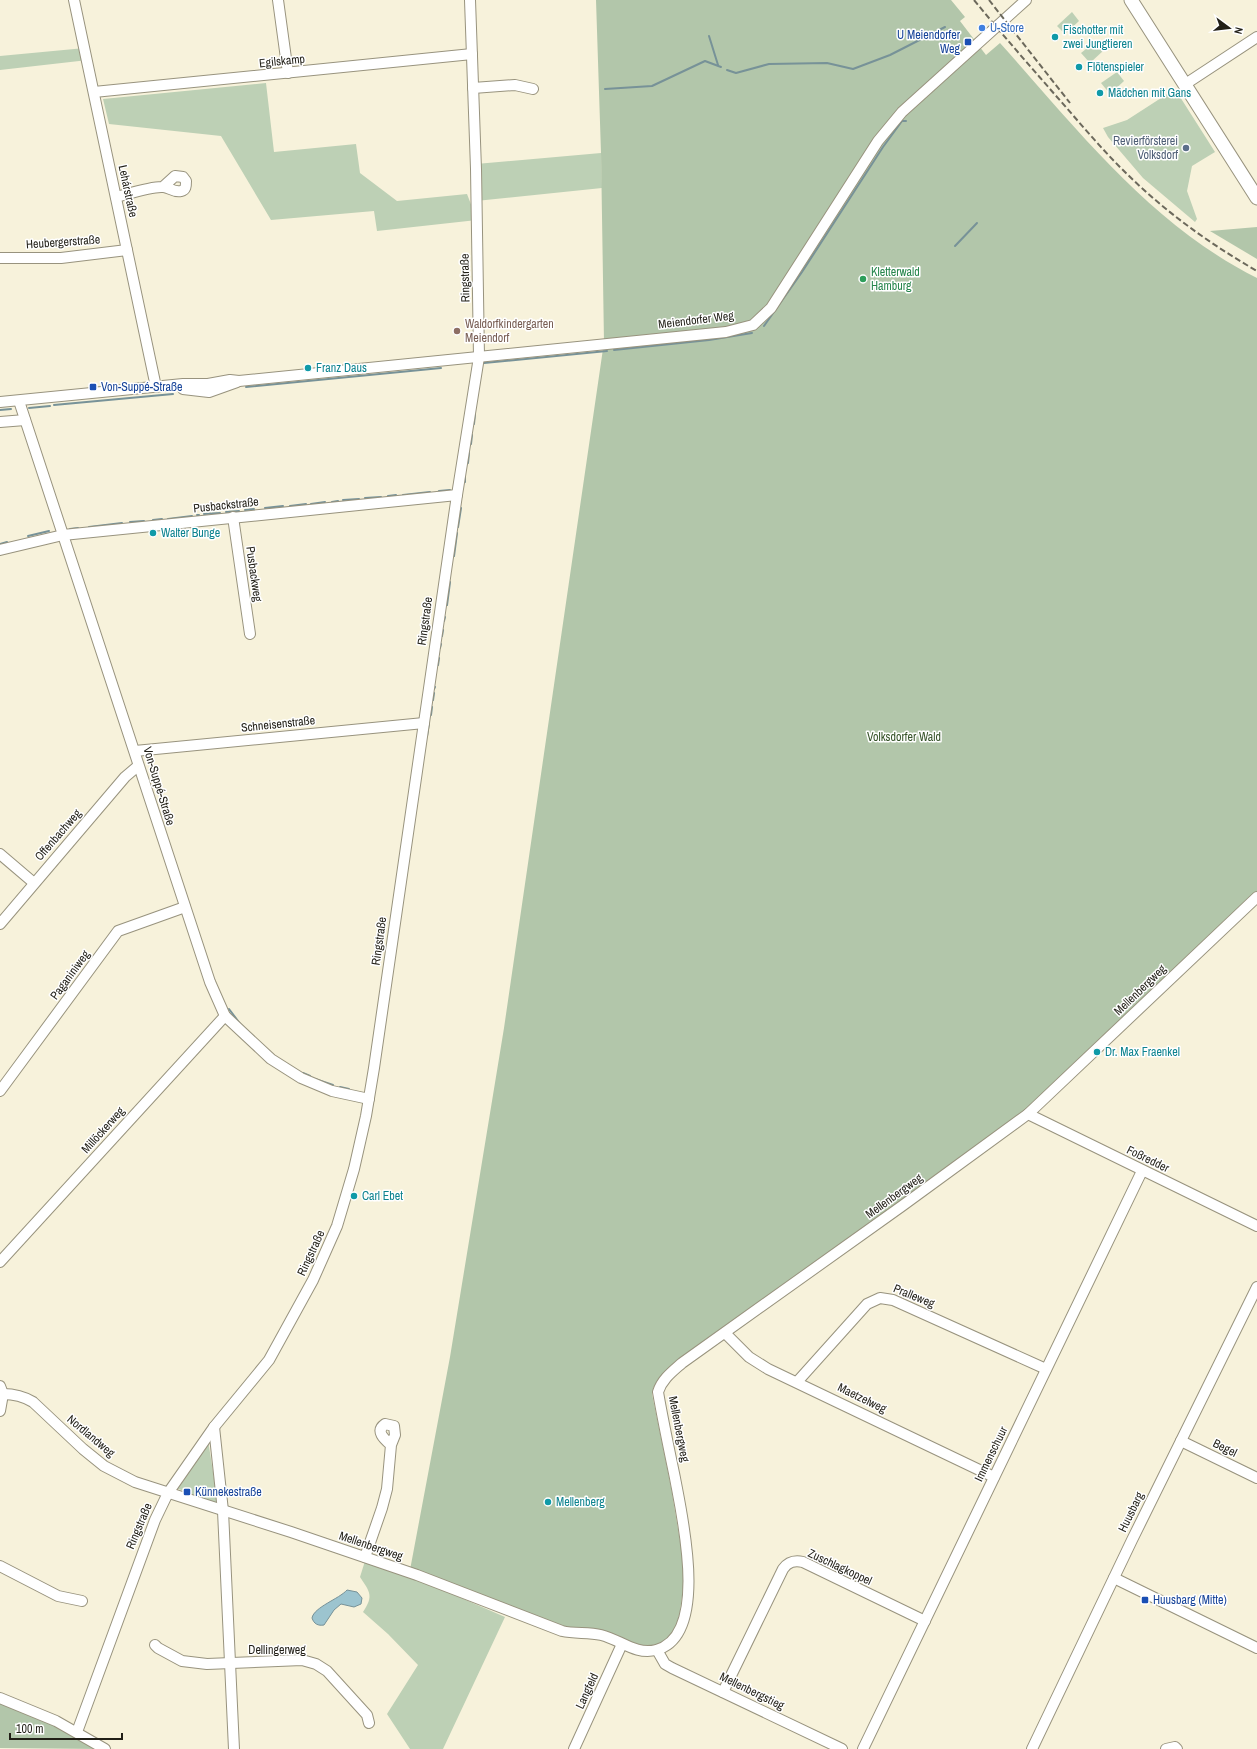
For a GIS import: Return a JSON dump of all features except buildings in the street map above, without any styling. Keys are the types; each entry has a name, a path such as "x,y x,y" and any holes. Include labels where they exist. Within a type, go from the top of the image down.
{"main road":[{"path":"1131,0 1257,198"}],"street":[{"name":"Lehárstraße","path":"74,0 156,388"},
{"path":"278,0 288,73"},
{"name":"Ringstraße","path":"77,1732 134,1573 155,1520 168,1493 214,1427 269,1360 313,1280 337,1226 354,1169 369,1099 456,495 479,357 470,0"},
{"name":"Meiendorfer Weg","path":"0,402 170,386 198,392 209,392 226,388 239,381 273,376 726,332 753,325 771,308 878,141 902,112 1026,0"},
{"path":"1184,85 1257,37"},
{"name":"Egilskamp","path":"94,92 472,54"},
{"path":"473,88 515,85 533,89"},
{"path":"116,197 164,186"},
{"name":"Heubergerstraße","path":"0,258 61,258 127,250"},
{"name":"Von-Suppé-Straße","path":"19,400 24,420 135,751 138,766 210,982 225,1016 271,1059 301,1078 332,1090 369,1099"},
{"path":"0,422 24,420"},
{"name":"Pusbackstraße","path":"0,550 63,535 456,495"},
{"name":"Pusbackweg","path":"233,517 250,634"},
{"name":"Schneisenstraße","path":"135,751 424,723"},
{"name":"Offenbachweg","path":"0,924 125,777 138,766"},
{"path":"0,854 34,883"},
{"name":"Mellenbergweg","path":"168,1493 417,1575 562,1631 576,1634 594,1634 604,1636 637,1650 657,1650 676,1637 680,1630 686,1606 689,1572 686,1538 658,1392 665,1379 682,1363 1028,1114 1257,896"},
{"name":"Paganiniweg","path":"0,1091 118,931 185,907"},
{"name":"Millöckerweg","path":"0,1262 225,1016"},
{"name":"Foßredder","path":"1028,1114 1257,1226"},
{"name":"Immenschuur","path":"863,1749 1142,1171"},
{"name":"Huusbarg","path":"1032,1749 1114,1578 1257,1288"},
{"name":"Pralleweg","path":"797,1382 867,1304 880,1298 893,1300 1046,1369"},
{"name":"Maetzelweg","path":"725,1333 749,1357 768,1369 994,1477"},
{"name":"Nordlandweg","path":"0,1411 2,1390 18,1395 32,1402 104,1466 135,1482 168,1493"},
{"path":"214,1427 223,1511 234,1749"},
{"name":"Begel","path":"1181,1441 1257,1478"},
{"path":"365,1557 382,1508 386,1489 391,1445"},
{"name":"Zuschlagkoppel","path":"723,1692 783,1569 790,1563 798,1561 802,1562 924,1621"},
{"path":"0,1566 58,1596 82,1601"},
{"path":"1114,1578 1257,1648"},
{"path":"155,1644 158,1648 182,1661 207,1664 230,1663"},
{"name":"Langfeld","path":"574,1749 622,1644"},
{"name":"Mellenbergstieg","path":"657,1650 665,1664 842,1749"},
{"name":"Dellingerweg","path":"230,1663 302,1660 316,1664 327,1671 367,1715 369,1723"},
{"path":"0,1698 56,1721 105,1749"},
{"path":"1166,1749 1175,1747 1177,1749"}],"green space":[{"name":"Volksdorfer Wald","path":"596,0 951,0 965,17 960,21 986,55 1000,43 1087,141 1149,203 1183,231 1219,256 1257,278 1257,892 1022,1114 679,1361 666,1371 659,1379 652,1394 671,1487 683,1559 684,1580 680,1612 675,1629 669,1638 659,1644 640,1647 576,1631 478,1597 410,1570 450,1357 504,1028 604,342 601,153"},
{"path":"1072,12 1079,21 1065,34 1057,26"},
{"path":"1096,41 1104,50 1090,63 1081,53"},
{"path":"85,48 88,60 0,70 0,56"},
{"path":"1117,72 1124,81 1110,94 1101,83"},
{"path":"266,83 274,152 356,144 360,173 397,201 467,194 477,220 377,231 374,211 271,220 221,136 109,124 103,99"},
{"path":"1175,89 1215,152 1192,166 1187,191 1197,219 1195,222 1143,178 1108,137 1103,128 1127,120"},
{"path":"601,153 602,188 476,201 476,164"},
{"path":"1257,227 1257,259 1210,231"},
{"path":"208,1440 218,1504 176,1488"},
{"path":"365,1561 406,1574 505,1617 443,1749 410,1749 387,1714 418,1665 388,1634 363,1612 370,1598 368,1590 360,1577"},
{"path":"0,1701 75,1733 101,1749 0,1748"}],"water":[{"path":"347,1590 357,1592 362,1598 361,1604 354,1607 341,1604 334,1610 324,1625 318,1625 315,1623 312,1618 317,1610"}],"waterway":[{"path":"727,70 736,73 769,64 827,63 853,69 890,55 945,27"},
{"path":"709,36 718,65"},
{"path":"605,89 652,86 705,61 721,67"},
{"path":"764,326 802,272 883,147 902,121"},
{"path":"955,246 977,223"},
{"path":"614,350 709,340 752,333"},
{"path":"484,363 607,351"},
{"path":"246,387 441,368"},
{"path":"54,405 173,394"},
{"path":"29,408 50,406"},
{"path":"0,410 11,409"},
{"path":"474,424 475,414"},
{"path":"471,444 472,435"},
{"path":"468,463 469,453"},
{"path":"465,477 465,482"},
{"path":"439,491 450,490"},
{"path":"403,495 430,492"},
{"path":"388,496 396,495"},
{"path":"365,498 381,497"},
{"path":"343,500 359,499"},
{"path":"332,502 338,501"},
{"path":"311,504 325,502"},
{"path":"290,506 306,504"},
{"path":"265,508 283,506"},
{"path":"458,527 461,508"},
{"path":"245,510 254,509"},
{"path":"226,512 239,511"},
{"path":"204,514 220,513"},
{"path":"168,519 192,516"},
{"path":"153,520 162,519"},
{"path":"130,522 144,521"},
{"path":"89,527 122,523"},
{"path":"70,529 78,528"},
{"path":"28,536 49,531"},
{"path":"454,556 457,533"},
{"path":"0,544 7,542"},
{"path":"447,605 450,582"},
{"path":"444,621 445,617"},
{"path":"442,636 443,630"},
{"path":"440,648 441,644"},
{"path":"438,665 439,658"},
{"path":"433,700 434,693"},
{"path":"431,715 432,707"},
{"path":"427,736 429,723"},
{"path":"229,1009 241,1025"},
{"path":"303,1073 310,1076"},
{"path":"315,1079 333,1085"},
{"path":"340,1087 349,1089"}],"railway":[{"path":"974,0 1092,137 1128,175 1158,202 1206,239 1257,271"},
{"path":"989,0 1070,103"}],"place":[{"name":"U-Store","path":"982,28"},
{"name":"Fischotter mit zwei Jungtieren","path":"1055,37"},
{"name":"U Meiendorfer Weg","path":"968,42"},
{"name":"Flötenspieler","path":"1079,67"},
{"name":"Mädchen mit Gans","path":"1100,93"},
{"name":"Revierförsterei Volksdorf","path":"1186,148"},
{"name":"Kletterwald Hamburg","path":"863,279"},
{"name":"Waldorfkindergarten Meiendorf","path":"457,331"},
{"name":"Franz Daus","path":"308,368"},
{"name":"Von-Suppé-Straße","path":"93,387"},
{"name":"Walter Bunge","path":"153,533"},
{"name":"Dr. Max Fraenkel","path":"1097,1052"},
{"name":"Carl Ebet","path":"354,1196"},
{"name":"Künnekestraße","path":"187,1492"},
{"name":"Mellenberg","path":"548,1502"},
{"name":"Huusbarg (Mitte)","path":"1145,1600"}]}
